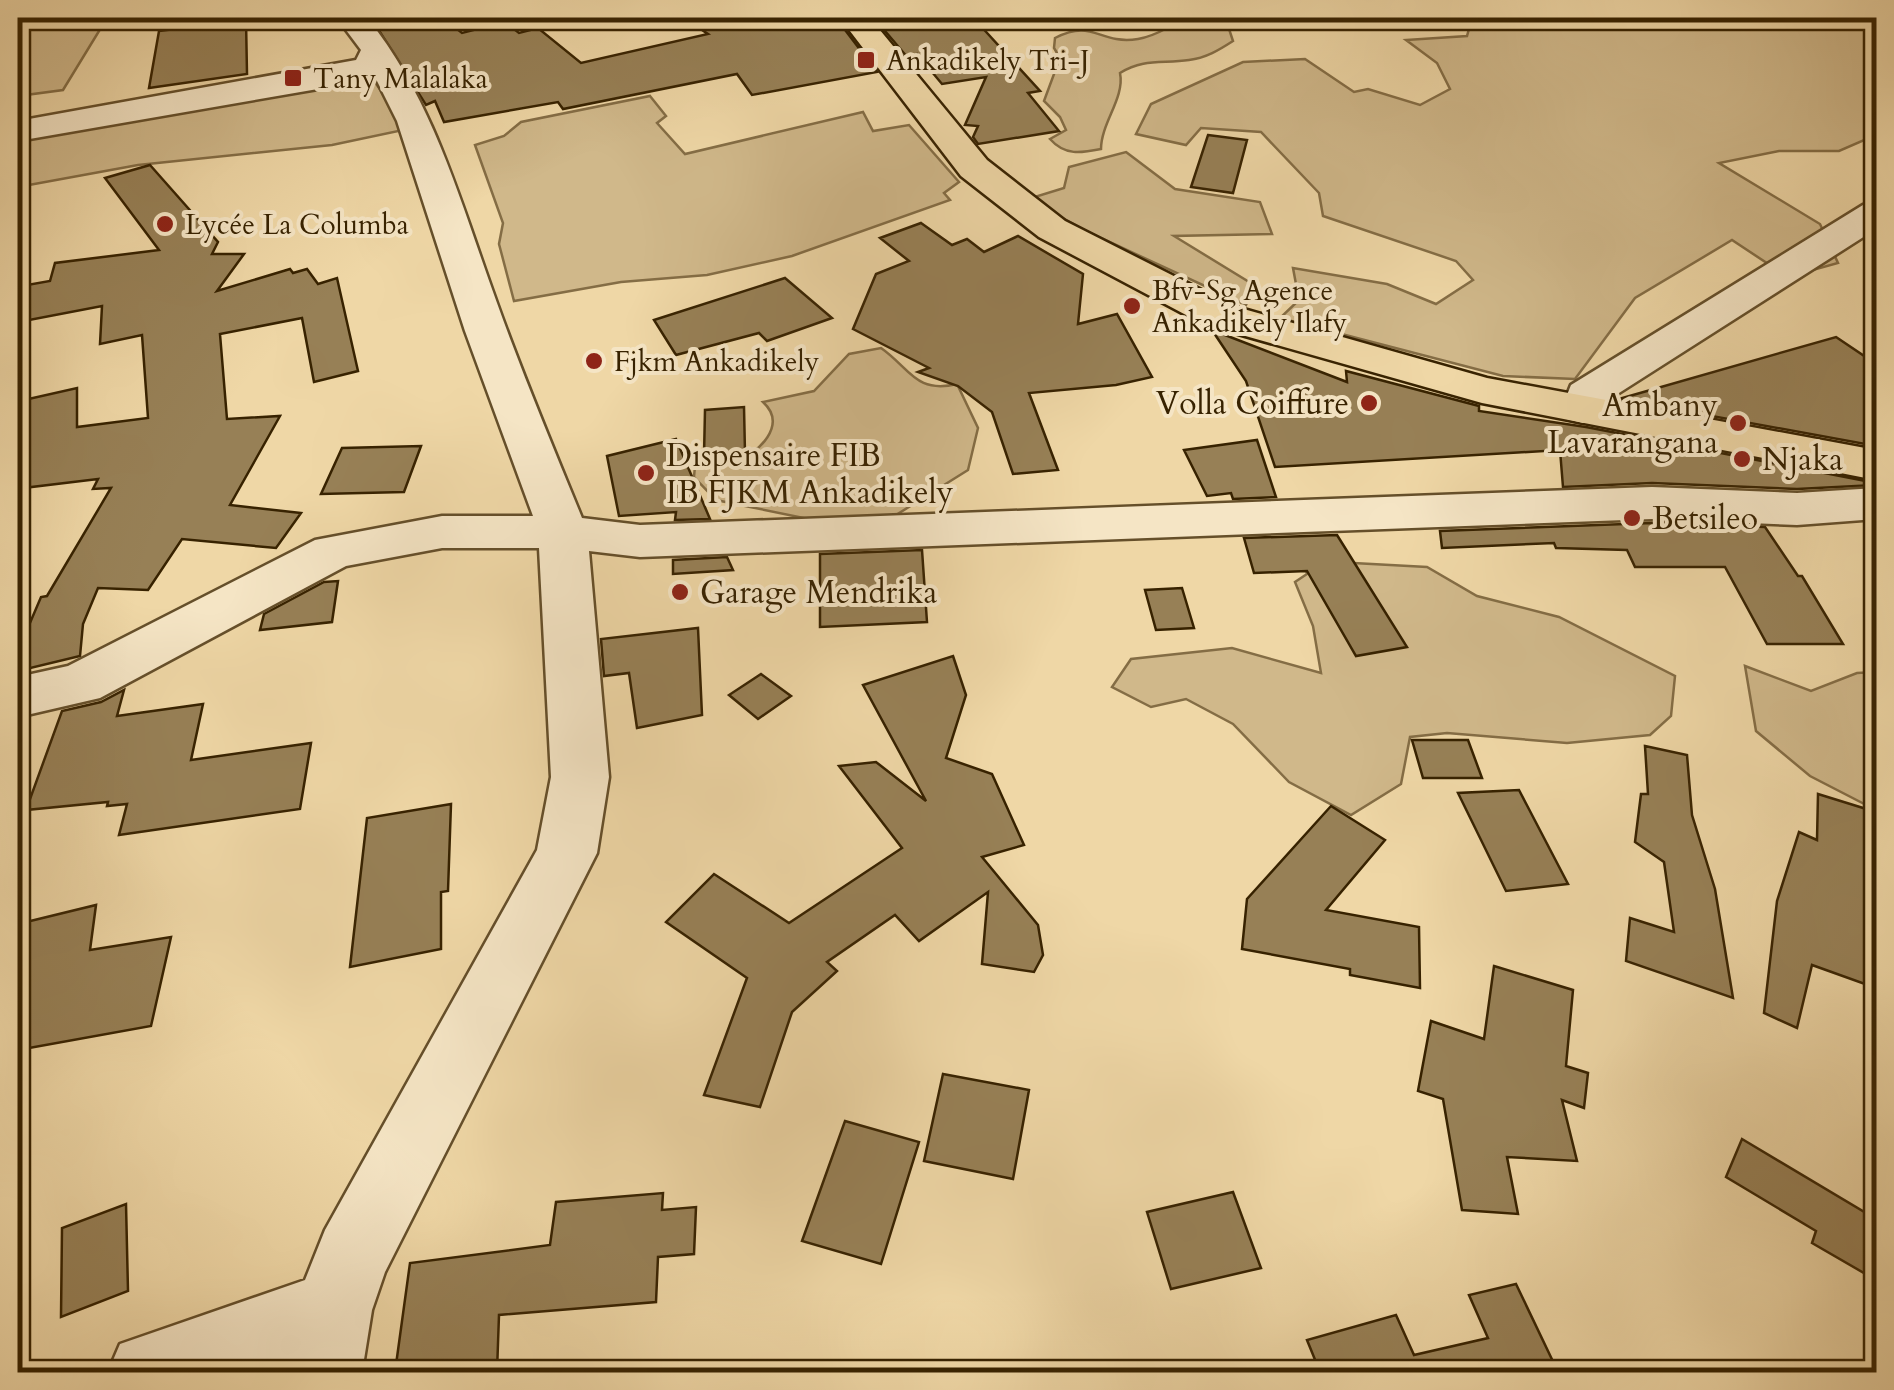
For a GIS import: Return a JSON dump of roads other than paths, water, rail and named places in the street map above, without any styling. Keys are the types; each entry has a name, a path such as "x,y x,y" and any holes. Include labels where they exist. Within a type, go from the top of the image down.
{"main road":[{"path":"854,18 974,168 1052,228 1218,315 1482,390 1876,464"}],"street":[{"path":"148,1372 327,1341 352,1257 568,853 580,777 563,532 486,331 414,122 377,50 352,18"},
{"path":"18,131 340,75 369,66 377,50"},
{"path":"1583,410 1586,394 1876,213"},
{"path":"18,697 81,684 333,552 442,532 563,532 640,542 1652,503 1797,508 1876,504"}],"place":[{"name":"Ankadikely Tri-J","path":"866,60"},
{"name":"Tany Malalaka","path":"293,78"},
{"name":"Lycée La Columba","path":"165,224"},
{"name":"Bfv-Sg Agence Ankadikely Ilafy","path":"1132,306"},
{"name":"Fjkm Ankadikely","path":"594,361"},
{"name":"Volla Coiffure","path":"1369,403"},
{"name":"Ambany Lavarangana","path":"1738,423"},
{"name":"Njaka","path":"1742,459"},
{"name":"Dispensaire FIB IB FJKM Ankadikely","path":"646,473"},
{"name":"Betsileo","path":"1632,518"},
{"name":"Garage Mendrika","path":"680,592"}]}
